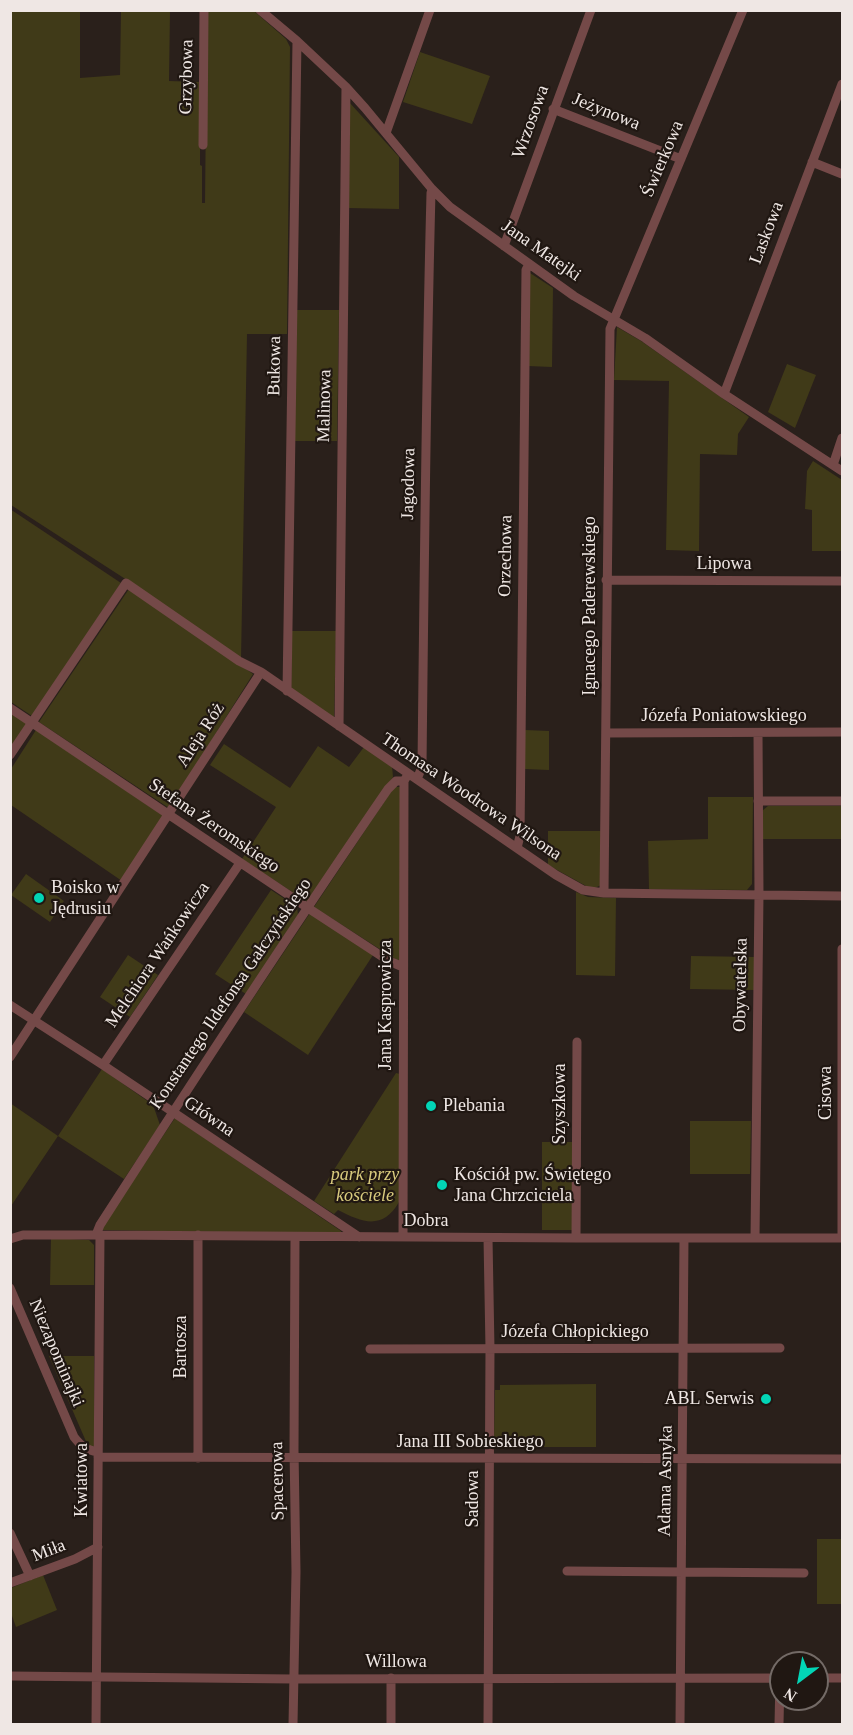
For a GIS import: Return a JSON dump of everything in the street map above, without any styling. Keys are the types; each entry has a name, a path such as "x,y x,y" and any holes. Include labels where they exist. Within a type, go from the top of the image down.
{"street":[{"name":"Grzybowa","path":"203,145 204,10"},
{"name":"Jana Matejki","path":"260,10 346,87 432,189 450,207 574,296 645,338 724,394 843,471"},
{"path":"386,133 430,10"},
{"name":"Wrzosowa","path":"504,246 591,10"},
{"name":"Świerkowa","path":"614,320 743,10"},
{"name":"Bukowa","path":"287,691 297,41"},
{"name":"Laskowa","path":"724,394 843,84"},
{"name":"Malinowa","path":"339,726 346,87"},
{"name":"Jeżynowa","path":"553,109 681,159"},
{"path":"812,162 843,174"},
{"name":"Jagodowa","path":"410,778 422,767 425,459 432,189"},
{"name":"Orzechowa","path":"517,848 520,836 526,270 529,264"},
{"name":"Ignacego Paderewskiego","path":"604,893 610,329 614,320"},
{"path":"833,465 843,438"},
{"name":"Lipowa","path":"606,580 843,581"},
{"name":"Thomasa Woodrowa Wilsona","path":"32,723 126,583 229,654 261,672 410,778 570,884 583,890 604,893 843,896"},
{"name":"Aleja Róż","path":"10,1057 261,672"},
{"name":"Stefana Żeromskiego","path":"10,708 308,908 389,961 403,967"},
{"path":"10,755 32,723"},
{"name":"Józefa Poniatowskiego","path":"606,733 843,732"},
{"name":"Obywatelska","path":"755,1238 759,895 758,733"},
{"name":"Konstantego Ildefonsa Gałczyńskiego","path":"98,1235 99,1225 172,1112 388,789 396,782 410,778"},
{"name":"Jana Kasprowicza","path":"403,1238 403,967 410,778"},
{"path":"758,801 843,801"},
{"name":"Melchiora Wańkowicza","path":"103,1065 240,863"},
{"name":"Cisowa","path":"842,1238 843,949"},
{"name":"Główna","path":"10,1005 359,1236"},
{"name":"Szyszkowa","path":"576,1238 577,1042"},
{"name":"Dobra","path":"10,1239 23,1235 842,1238"},
{"name":"Kwiatowa","path":"96,1725 98,1235"},
{"name":"Bartosza","path":"198,1236 198,1458"},
{"name":"Spacerowa","path":"293,1725 296,1572 295,1237"},
{"name":"Sadowa","path":"488,1238 490,1349 488,1725"},
{"name":"Adama Asnyka","path":"680,1725 684,1238"},
{"name":"Niezapominajki","path":"10,1288 74,1437 81,1446 98,1454"},
{"name":"Józefa Chłopickiego","path":"369,1349 780,1348"},
{"name":"Jana III Sobieskiego","path":"98,1454 198,1458 843,1459"},
{"path":"10,1533 30,1576"},
{"name":"Miła","path":"10,1583 75,1559 98,1547"},
{"path":"567,1570 804,1573"},
{"name":"Willowa","path":"10,1676 293,1679 769,1678"},
{"path":"391,1678 391,1725"}],"green space":[{"path":"10,11 80,11 80,78 120,75 121,11 170,11 169,81 200,82 202,203 205,203 207,11 254,11 286,39 290,47 287,334 247,334 241,659 130,582 11,505"},
{"path":"420,52 490,76 472,124 403,102"},
{"path":"349,102 399,157 399,209 348,208"},
{"path":"530,273 553,288 552,367 528,366"},
{"path":"295,310 339,310 337,441 293,441"},
{"path":"617,327 641,341 749,417 738,434 737,455 700,454 699,551 666,550 669,381 614,380"},
{"path":"787,364 816,375 795,428 768,412"},
{"path":"813,461 842,480 842,551 812,551 812,510 805,509 807,471"},
{"path":"10,509 121,583 32,716 11,702"},
{"path":"129,589 253,674 169,808 39,722"},
{"path":"292,631 336,631 334,720 291,692"},
{"path":"11,711 28,722 11,748"},
{"path":"36,730 165,817 122,881 11,805 11,769"},
{"path":"525,730 549,731 549,770 525,769"},
{"path":"224,744 290,788 318,746 349,767 364,747 392,766 393,777 311,900 306,901 242,859 276,807 210,765"},
{"path":"394,787 400,787 400,962 314,907"},
{"path":"708,797 753,797 752,884 747,890 649,889 648,841 708,839"},
{"path":"768,806 842,806 842,839 763,839 762,811"},
{"path":"548,831 601,831 601,885 595,888 588,887 548,865"},
{"path":"26,874 64,901 50,922 11,895"},
{"path":"271,890 297,907 298,915 246,994 215,974"},
{"path":"576,892 588,897 616,898 615,976 576,975"},
{"path":"310,913 373,955 308,1055 244,1012"},
{"path":"128,955 158,975 130,1017 100,997"},
{"path":"691,956 754,957 754,990 690,989"},
{"path":"102,1069 153,1105 160,1125 124,1179 58,1136"},
{"name":"park przy kościele","path":"396,1073 400,1074 399,1202 393,1211 379,1220 364,1221 338,1210 334,1214 314,1201"},
{"path":"10,1103 58,1136 11,1206"},
{"path":"175,1118 341,1231 341,1234 100,1230"},
{"path":"690,1121 751,1121 750,1174 690,1174"},
{"path":"542,1142 573,1142 574,1230 542,1230"},
{"path":"51,1238 89,1240 94,1245 94,1285 50,1285"},
{"path":"49,1356 94,1356 94,1446 88,1446"},
{"path":"596,1384 596,1447 502,1447 494,1439 495,1390 500,1390 500,1385"},
{"path":"817,1539 842,1539 842,1604 817,1604"},
{"path":"43,1575 57,1610 16,1627 11,1613 11,1588"}],"place":[{"name":"Boisko w Jędrusiu","path":"39,898"},
{"name":"Plebania","path":"431,1106"},
{"name":"Kościół pw. Świętego Jana Chrzciciela","path":"442,1185"},
{"name":"ABL Serwis","path":"766,1399"}]}
